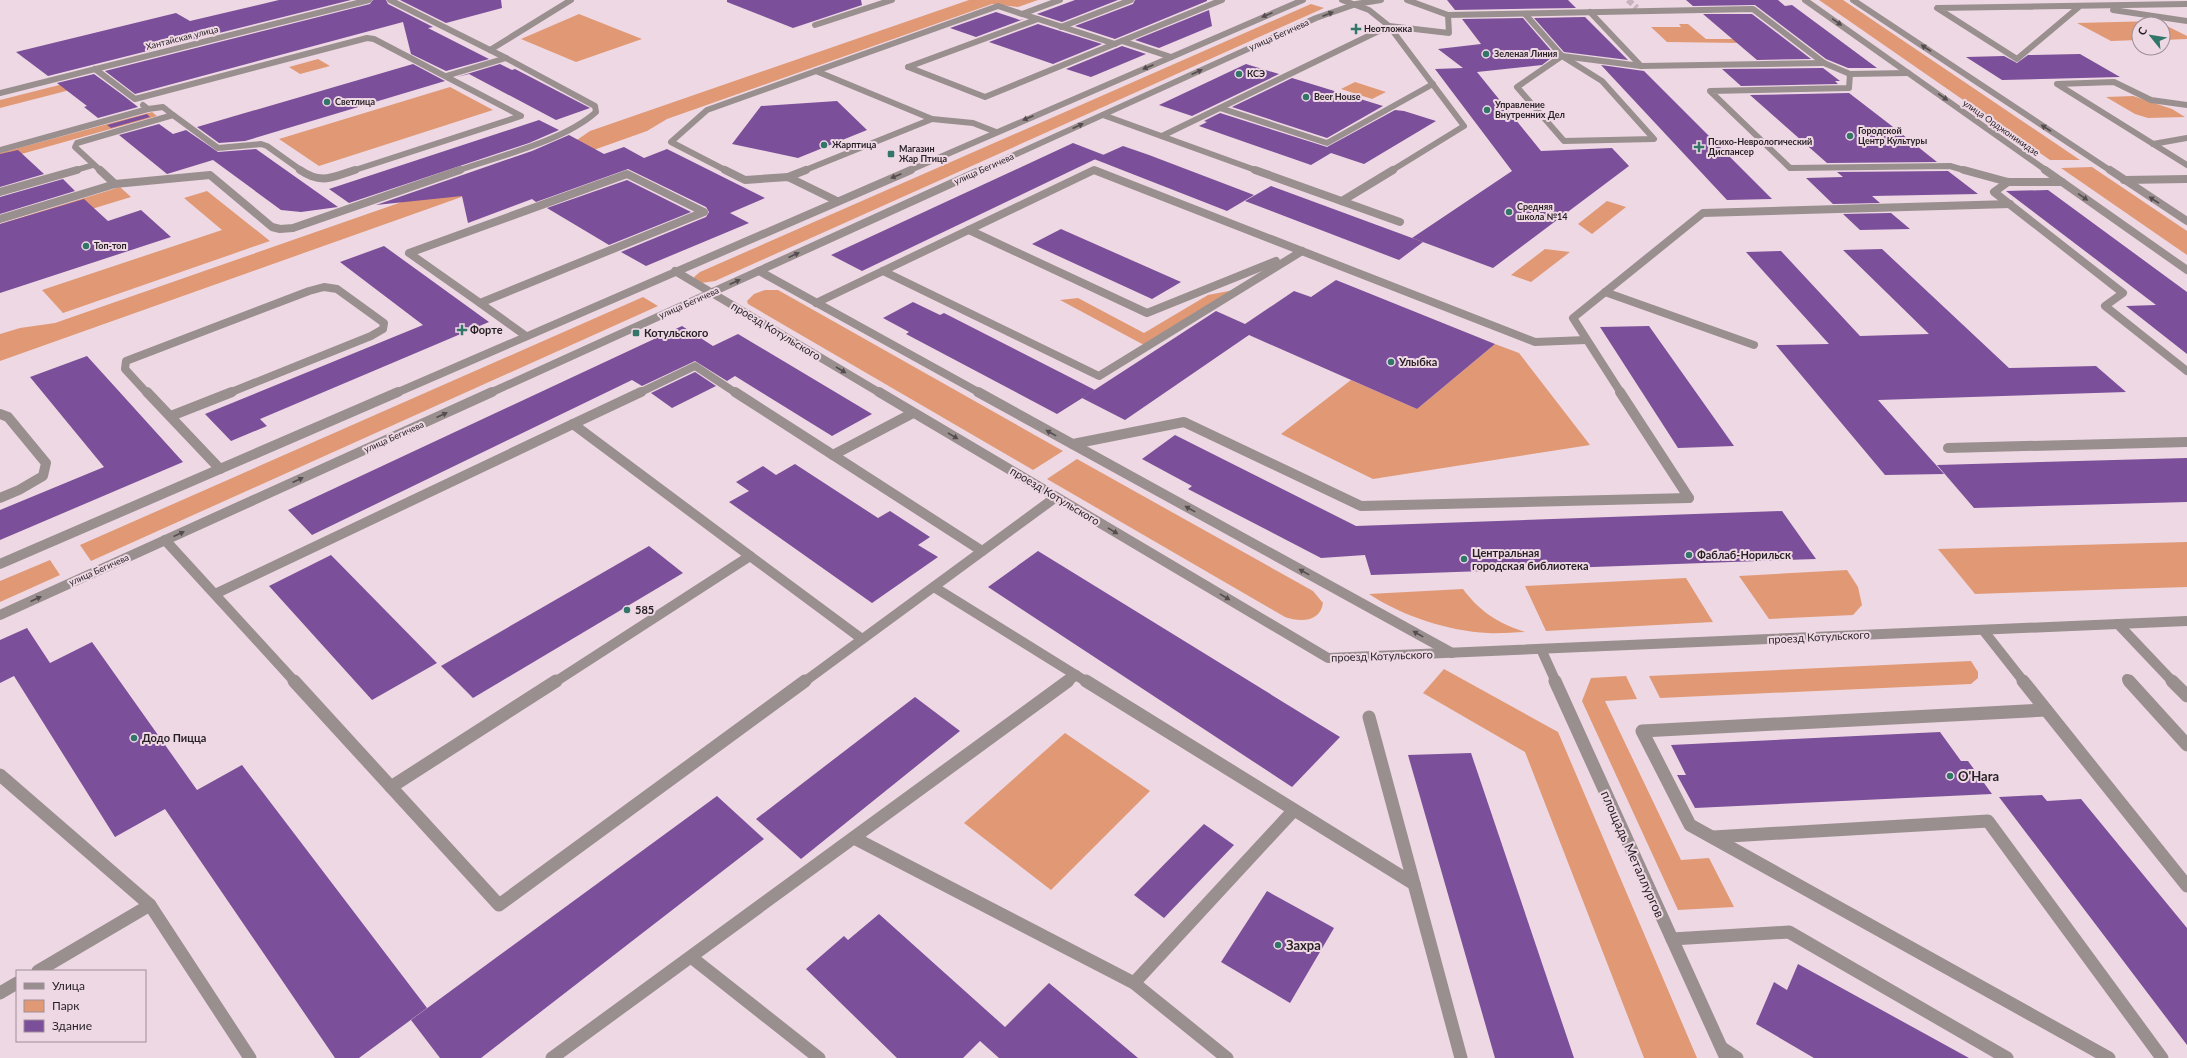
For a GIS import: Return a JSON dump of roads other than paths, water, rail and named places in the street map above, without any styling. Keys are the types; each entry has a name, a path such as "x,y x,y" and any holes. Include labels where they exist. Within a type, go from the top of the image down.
{"street":[{"name":"Хантайская улица","path":"0,93 369,0"},
{"path":"0,218 115,184 210,175 272,227 280,229 293,228 563,134 585,122 596,112 595,106 506,58 390,0"},
{"path":"490,50 571,0"},
{"path":"815,25 892,0"},
{"path":"1022,14 1060,0"},
{"path":"1061,26 1131,0"},
{"path":"1038,19 908,67 985,97 1222,0"},
{"path":"0,564 1303,0"},
{"path":"1342,0 1369,10 1389,26 1464,126 1342,201"},
{"name":"улица Бегичева","path":"0,615 1316,18 1356,4 1381,0"},
{"path":"1407,0 1448,15 1639,10 1753,9 1824,63 1850,74 1908,73"},
{"name":"улица Орджоникидзе","path":"1805,0 2187,270"},
{"path":"1853,0 2187,221"},
{"path":"2070,0 2080,6 2187,21"},
{"path":"2080,6 2017,59 1937,8 2187,4"},
{"path":"932,119 788,177 745,180 671,142 707,110 998,6 1114,44"},
{"path":"1590,12 1642,66"},
{"path":"1525,14 1562,56 1602,81 1654,139 1564,141 1517,87 1562,56 1642,66 1824,63"},
{"path":"1162,136 1389,26 1449,33 1448,15"},
{"path":"0,150 148,109 163,107 218,148 261,144 267,146 312,178 318,180 327,179 521,116 446,76 374,40 367,38 135,99"},
{"path":"1122,41 1171,57"},
{"path":"446,76 506,58"},
{"path":"95,69 148,109"},
{"path":"816,71 932,119 974,123 996,132"},
{"path":"1850,74 1850,88 1710,91 1790,168 1950,166 2008,182 2062,182"},
{"path":"2187,106 2151,100 2114,82 2057,84 2187,164"},
{"path":"1220,108 1327,143 1433,84"},
{"path":"115,184 75,147 77,143 173,115"},
{"path":"1103,115 1400,222"},
{"path":"2154,144 2187,138"},
{"path":"2154,144 2187,143"},
{"path":"0,192 93,165"},
{"path":"816,303 1094,170 1535,342 1586,340"},
{"path":"480,303 704,212 627,174 409,253 526,336"},
{"path":"788,177 837,201"},
{"path":"2124,180 2187,179"},
{"path":"2008,182 1994,192 2123,293 2105,306 2187,371"},
{"path":"1073,444 1184,422 1361,506 1689,498 1573,318 1703,213 2010,204"},
{"path":"969,230 1147,313 1302,250"},
{"path":"883,271 1099,376 1302,250"},
{"name":"проезд Котульского","path":"675,271 1328,658 2187,621"},
{"name":"проезд Котульского","path":"759,271 1452,653"},
{"path":"171,416 372,336 383,329 384,323 337,289 324,287 309,291 143,353 126,362 125,369 220,469"},
{"path":"1605,292 1754,345"},
{"path":"215,594 695,366 982,551"},
{"path":"833,455 914,413"},
{"path":"0,414 8,417 46,463 43,476 20,490 0,498"},
{"path":"573,424 862,639"},
{"path":"1948,448 2187,442"},
{"path":"165,540 499,905 1056,497"},
{"path":"391,787 750,556"},
{"path":"934,587 1414,884"},
{"path":"2118,624 2187,696"},
{"path":"1982,630 2187,886"},
{"name":"площадь Металлургов","path":"1541,649 1724,1053"},
{"path":"552,1058 1076,675"},
{"path":"2127,679 2187,745"},
{"path":"2046,710 1642,731 1690,825 2109,1058"},
{"path":"1369,717 1461,1058"},
{"path":"0,775 150,905 250,1058"},
{"path":"1134,983 1294,810"},
{"path":"1712,837 1988,821 2162,1058"},
{"path":"854,838 1134,983 1227,1058"},
{"path":"40,970 150,905"},
{"path":"1672,938 1789,932 2007,1058"},
{"path":"691,956 819,1058"},
{"path":"0,993 16,984"},
{"path":"1724,1053 1737,1058"}],"tunnel":[{"path":"1628,0 1637,8"}],"place":[{"name":"Неотложка","path":"1356,29"},
{"name":"Зеленая Линия","path":"1486,54"},
{"name":"КСЭ","path":"1239,74"},
{"name":"Beer House","path":"1306,97"},
{"name":"Светлица","path":"327,102"},
{"name":"Управление Внутренних Дел","path":"1487,110"},
{"name":"Городской Центр Культуры","path":"1850,136"},
{"name":"Жарптица","path":"824,145"},
{"name":"Психо-Неврологический Диспансер","path":"1699,147"},
{"name":"Магазин Жар Птица","path":"891,154"},
{"name":"Средняя школа №14","path":"1509,212"},
{"name":"Топ-топ","path":"86,246"},
{"name":"Форте","path":"462,330"},
{"name":"Котульского","path":"636,333"},
{"name":"Улыбка","path":"1391,362"},
{"name":"Фаблаб-Норильск","path":"1689,555"},
{"name":"Центральная городская библиотека","path":"1464,559"},
{"name":"585","path":"627,610"},
{"name":"Додо Пицца","path":"134,738"},
{"name":"O'Hara","path":"1950,776"},
{"name":"Захра","path":"1278,945"}]}
